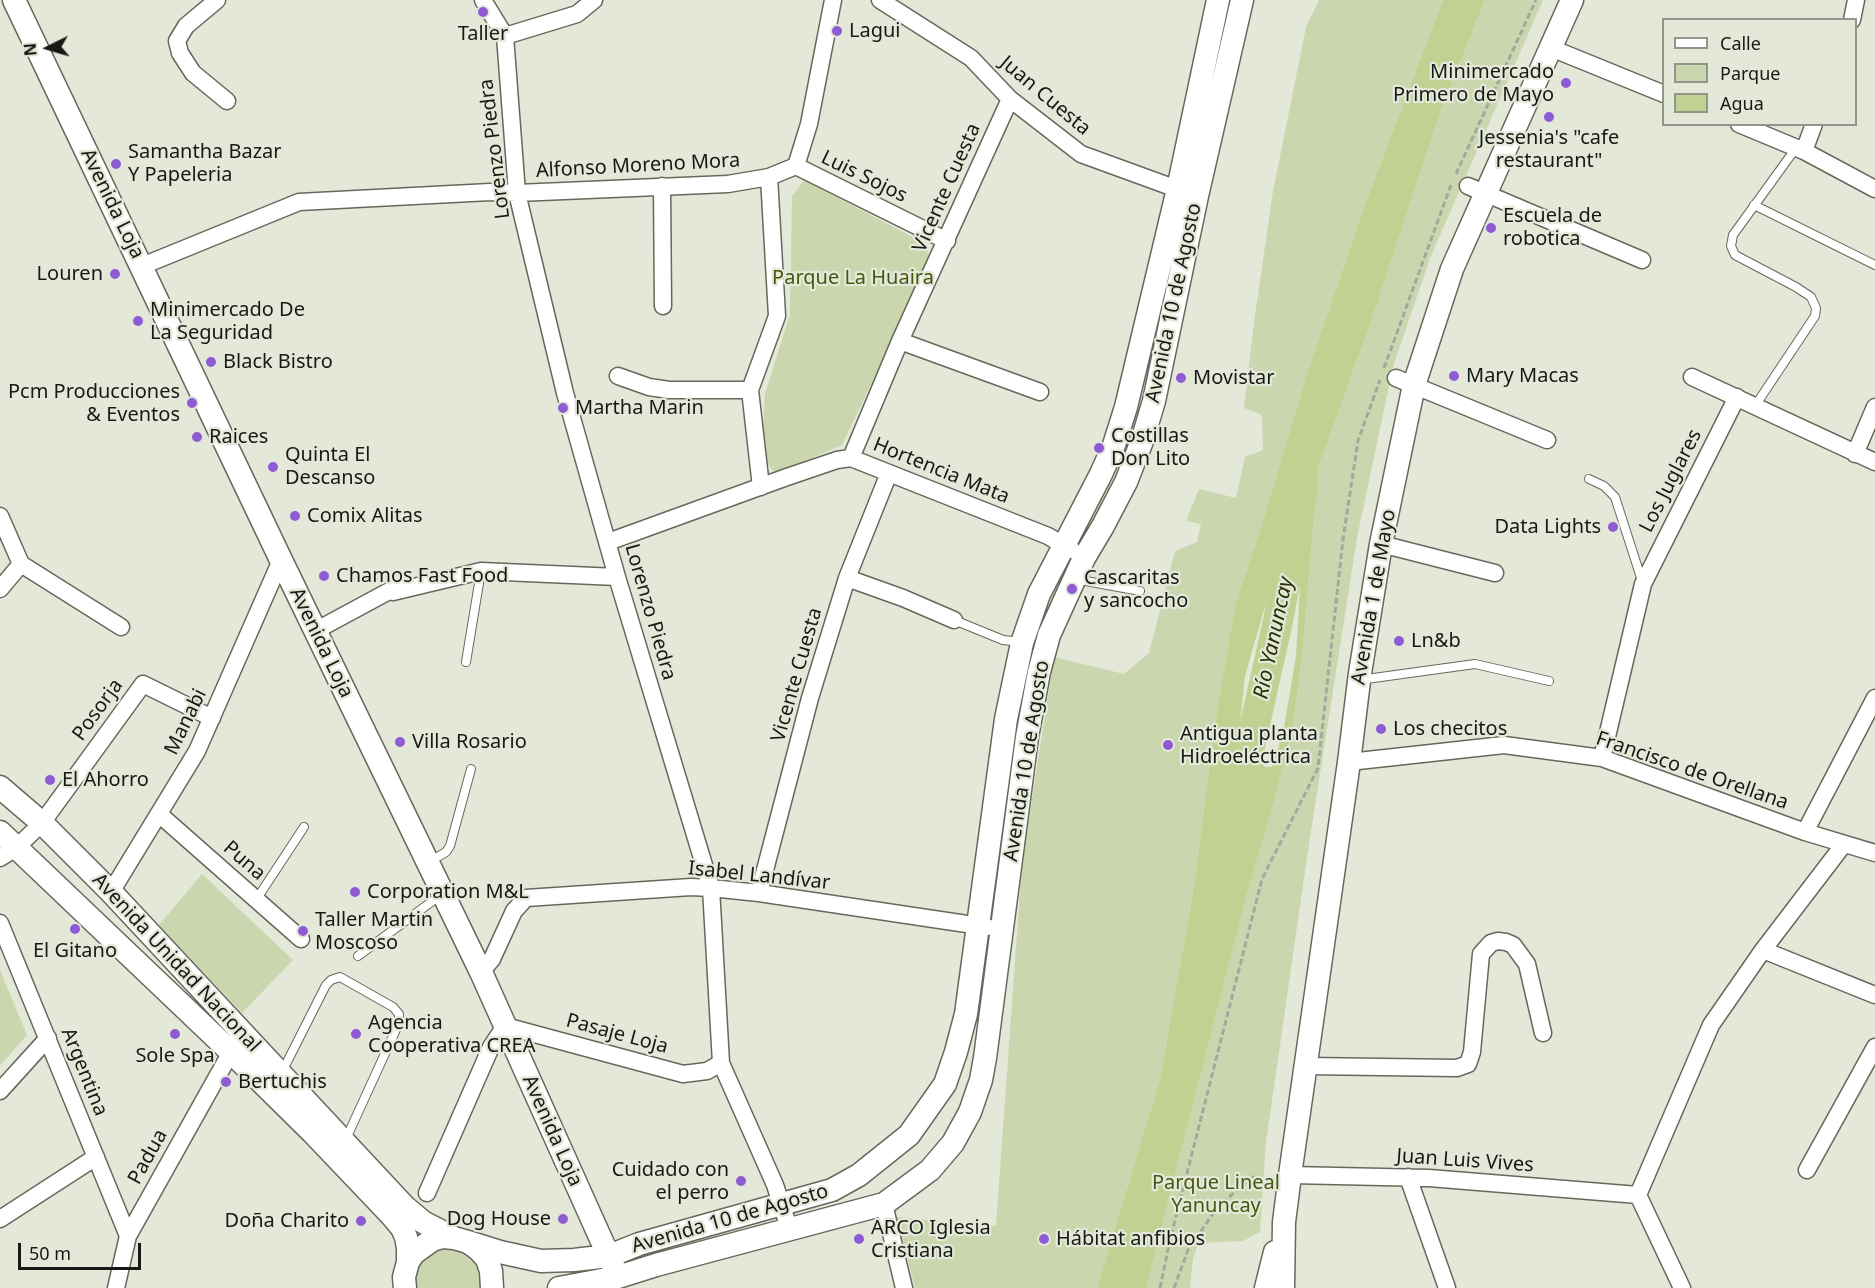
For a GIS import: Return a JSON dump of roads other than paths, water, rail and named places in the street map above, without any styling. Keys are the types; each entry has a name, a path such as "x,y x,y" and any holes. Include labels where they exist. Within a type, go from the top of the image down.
{"main road":[{"name":"Avenida Loja","path":"15,0 280,560 481,972 609,1256 630,1281"},
{"name":"Avenida 10 de Agosto","path":"559,1288 630,1281 885,1204 930,1170 953,1143 970,1112 981,1080 985,1058 1032,705 1049,635 1084,558 1126,482 1154,401 1218,0"},
{"name":"Avenida 10 de Agosto","path":"461,1240 541,1261 574,1260 609,1256 639,1244 783,1206 832,1190 859,1175 909,1135 945,1083 966,1014 1006,719 1022,643 1039,594 1114,445 1242,0"},
{"name":"Avenida 1 de Mayo","path":"1283,1288 1284,1222 1290,1175 1359,680 1405,381 1452,268 1476,190 1551,48 1572,0"},
{"name":"Avenida Unidad Nacional","path":"0,787 42,823 111,892 281,1074 308,1116 402,1228 408,1248 403,1279"},
{"name":"Avenida Unidad Nacional","path":"5,846 231,1052 308,1116 345,1142 405,1207 423,1222 461,1240"},
{"name":"Avenida 1 de Mayo","path":"1266,1288 1284,1222"},
{"path":"598,1232 609,1238 639,1244"},
{"path":"403,1279 422,1245 432,1240 461,1240 478,1249 487,1259 491,1271 492,1288"}],"street":[{"path":"218,0 186,26 177,40 180,53 193,73 227,101"},
{"name":"Lorenzo Piedra","path":"483,0 504,36 518,193 565,393 617,577 711,888 721,1063 783,1206 790,1231"},
{"path":"504,36 577,14 594,0"},
{"path":"796,166 809,124 832,0"},
{"name":"Juan Cuesta","path":"880,0 971,58 1010,99 1081,154 1188,193"},
{"path":"1852,18 1856,0"},
{"path":"1551,48 1662,93"},
{"name":"Vicente Cuesta","path":"851,458 900,341 1010,99"},
{"path":"1744,126 1800,149 1875,189"},
{"path":"1800,149 1813,126"},
{"name":"Alfonso Moreno Mora","path":"142,266 299,202 490,192 518,193 728,184 769,177 796,166"},
{"name":"Luis Sojos","path":"796,166 947,241"},
{"path":"761,487 750,390 777,316 769,177"},
{"path":"662,186 663,306"},
{"path":"1476,190 1642,260"},
{"path":"900,341 1040,392"},
{"path":"618,376 649,387 750,390"},
{"path":"1692,377 1875,462"},
{"path":"1405,381 1547,440"},
{"name":"Los Juglares","path":"1602,758 1643,584 1737,397"},
{"path":"1855,454 1875,406"},
{"name":"Hortencia Mata","path":"608,542 837,460 851,458 1048,536 1084,558"},
{"name":"Vicente Cuesta","path":"759,893 810,698 847,578 889,473"},
{"path":"0,516 21,564 121,627"},
{"path":"1381,544 1495,573"},
{"name":"Manabi","path":"111,892 197,752 280,560"},
{"path":"0,589 21,564"},
{"path":"315,631 391,590 393,592 481,571 617,577"},
{"path":"847,578 903,598 954,620"},
{"name":"Posorja","path":"42,823 143,684 212,718"},
{"path":"1805,832 1875,698"},
{"name":"Francisco de Orellana","path":"1349,762 1504,745 1602,758 1805,832 1875,853"},
{"name":"Puna","path":"159,814 301,939"},
{"path":"5,846 42,823"},
{"path":"1683,1288 1638,1195 1711,1025 1763,950 1844,844"},
{"name":"Isabel Landívar","path":"481,972 492,959 514,911 526,898 691,887 711,888 1001,929"},
{"name":"Argentina","path":"0,923 128,1236"},
{"path":"1306,1066 1457,1068 1468,1064 1472,1052 1481,954 1491,943 1497,941 1513,945 1527,964 1543,1033"},
{"path":"1763,950 1875,994"},
{"path":"427,1193 490,1047 505,1026"},
{"name":"Pasaje Loja","path":"505,1026 683,1074 707,1071 721,1063"},
{"path":"0,1091 48,1038"},
{"path":"1807,1170 1875,1047"},
{"name":"Padua","path":"116,1288 128,1236 231,1052"},
{"path":"0,1219 96,1157"},
{"name":"Juan Luis Vives","path":"1290,1175 1408,1177 1638,1195"},
{"path":"1408,1177 1448,1288"},
{"path":"885,1204 904,1288"}],"lane":[{"path":"1755,406 1815,316 1816,308 1811,297 1735,255 1731,246 1733,235 1754,205 1800,149"},
{"path":"1754,205 1875,265"},
{"name":"Los Juglares","path":"1589,479 1604,486 1615,497 1643,584"},
{"path":"466,662 481,571"},
{"path":"1074,579 1140,591"},
{"path":"954,620 1003,640 1022,643"},
{"path":"1359,680 1475,664 1549,681"},
{"path":"428,863 446,852 450,846 471,769"},
{"path":"256,900 304,827"},
{"path":"358,956 442,894"},
{"path":"281,1074 326,985 331,980 340,977 393,1007 399,1014 399,1023 345,1142"}],"water":[{"path":"1443,0 1485,0 1441,110 1373,316 1318,468 1303,647 1293,726 1245,901 1146,1288 1097,1288 1160,1079 1193,892 1217,711 1235,605 1308,371 1364,207","holes":["1290,519 1294,521 1300,550 1296,656 1284,727 1274,764 1271,767 1265,767 1239,739 1245,676"]}],"waterway":[{"name":"Río Yanuncay","path":"1240,791 1278,621 1303,488"}],"place":[{"name":"Taller","path":"483,12"},
{"name":"Lagui","path":"837,31"},
{"name":"Minimercado Primero de Mayo","path":"1566,83"},
{"name":"Jessenia's \"cafe restaurant\"","path":"1549,117"},
{"name":"Samantha Bazar Y Papeleria","path":"116,164"},
{"name":"Escuela de robotica","path":"1491,228"},
{"name":"Louren","path":"115,274"},
{"name":"Minimercado De La Seguridad","path":"138,321"},
{"name":"Black Bistro","path":"211,362"},
{"name":"Mary Macas","path":"1454,376"},
{"name":"Movistar","path":"1181,378"},
{"name":"Pcm Producciones & Eventos","path":"192,403"},
{"name":"Martha Marin","path":"563,408"},
{"name":"Raices","path":"197,437"},
{"name":"Costillas Don Lito","path":"1099,448"},
{"name":"Quinta El Descanso","path":"273,467"},
{"name":"Comix Alitas","path":"295,516"},
{"name":"Data Lights","path":"1613,527"},
{"name":"Chamos Fast Food","path":"324,576"},
{"name":"Cascaritas y sancocho","path":"1072,589"},
{"name":"Ln&b","path":"1399,641"},
{"name":"Los checitos","path":"1381,729"},
{"name":"Villa Rosario","path":"400,742"},
{"name":"Antigua planta Hidroeléctrica","path":"1168,745"},
{"name":"El Ahorro","path":"50,780"},
{"name":"Corporation M&L","path":"355,892"},
{"name":"El Gitano","path":"75,929"},
{"name":"Taller Martin Moscoso","path":"303,931"},
{"name":"Sole Spa","path":"175,1034"},
{"name":"Agencia Cooperativa CREA","path":"356,1034"},
{"name":"Bertuchis","path":"226,1082"},
{"name":"Cuidado con el perro","path":"741,1181"},
{"name":"Dog House","path":"563,1219"},
{"name":"Doña Charito","path":"361,1221"},
{"name":"ARCO Iglesia Cristiana","path":"859,1239"},
{"name":"Hábitat anfibios","path":"1044,1239"}],"park label":[{"name":"Parque La Huaira","path":"853,278"},
{"name":"Parque Lineal Yanuncay","path":"1216,1194"}]}
